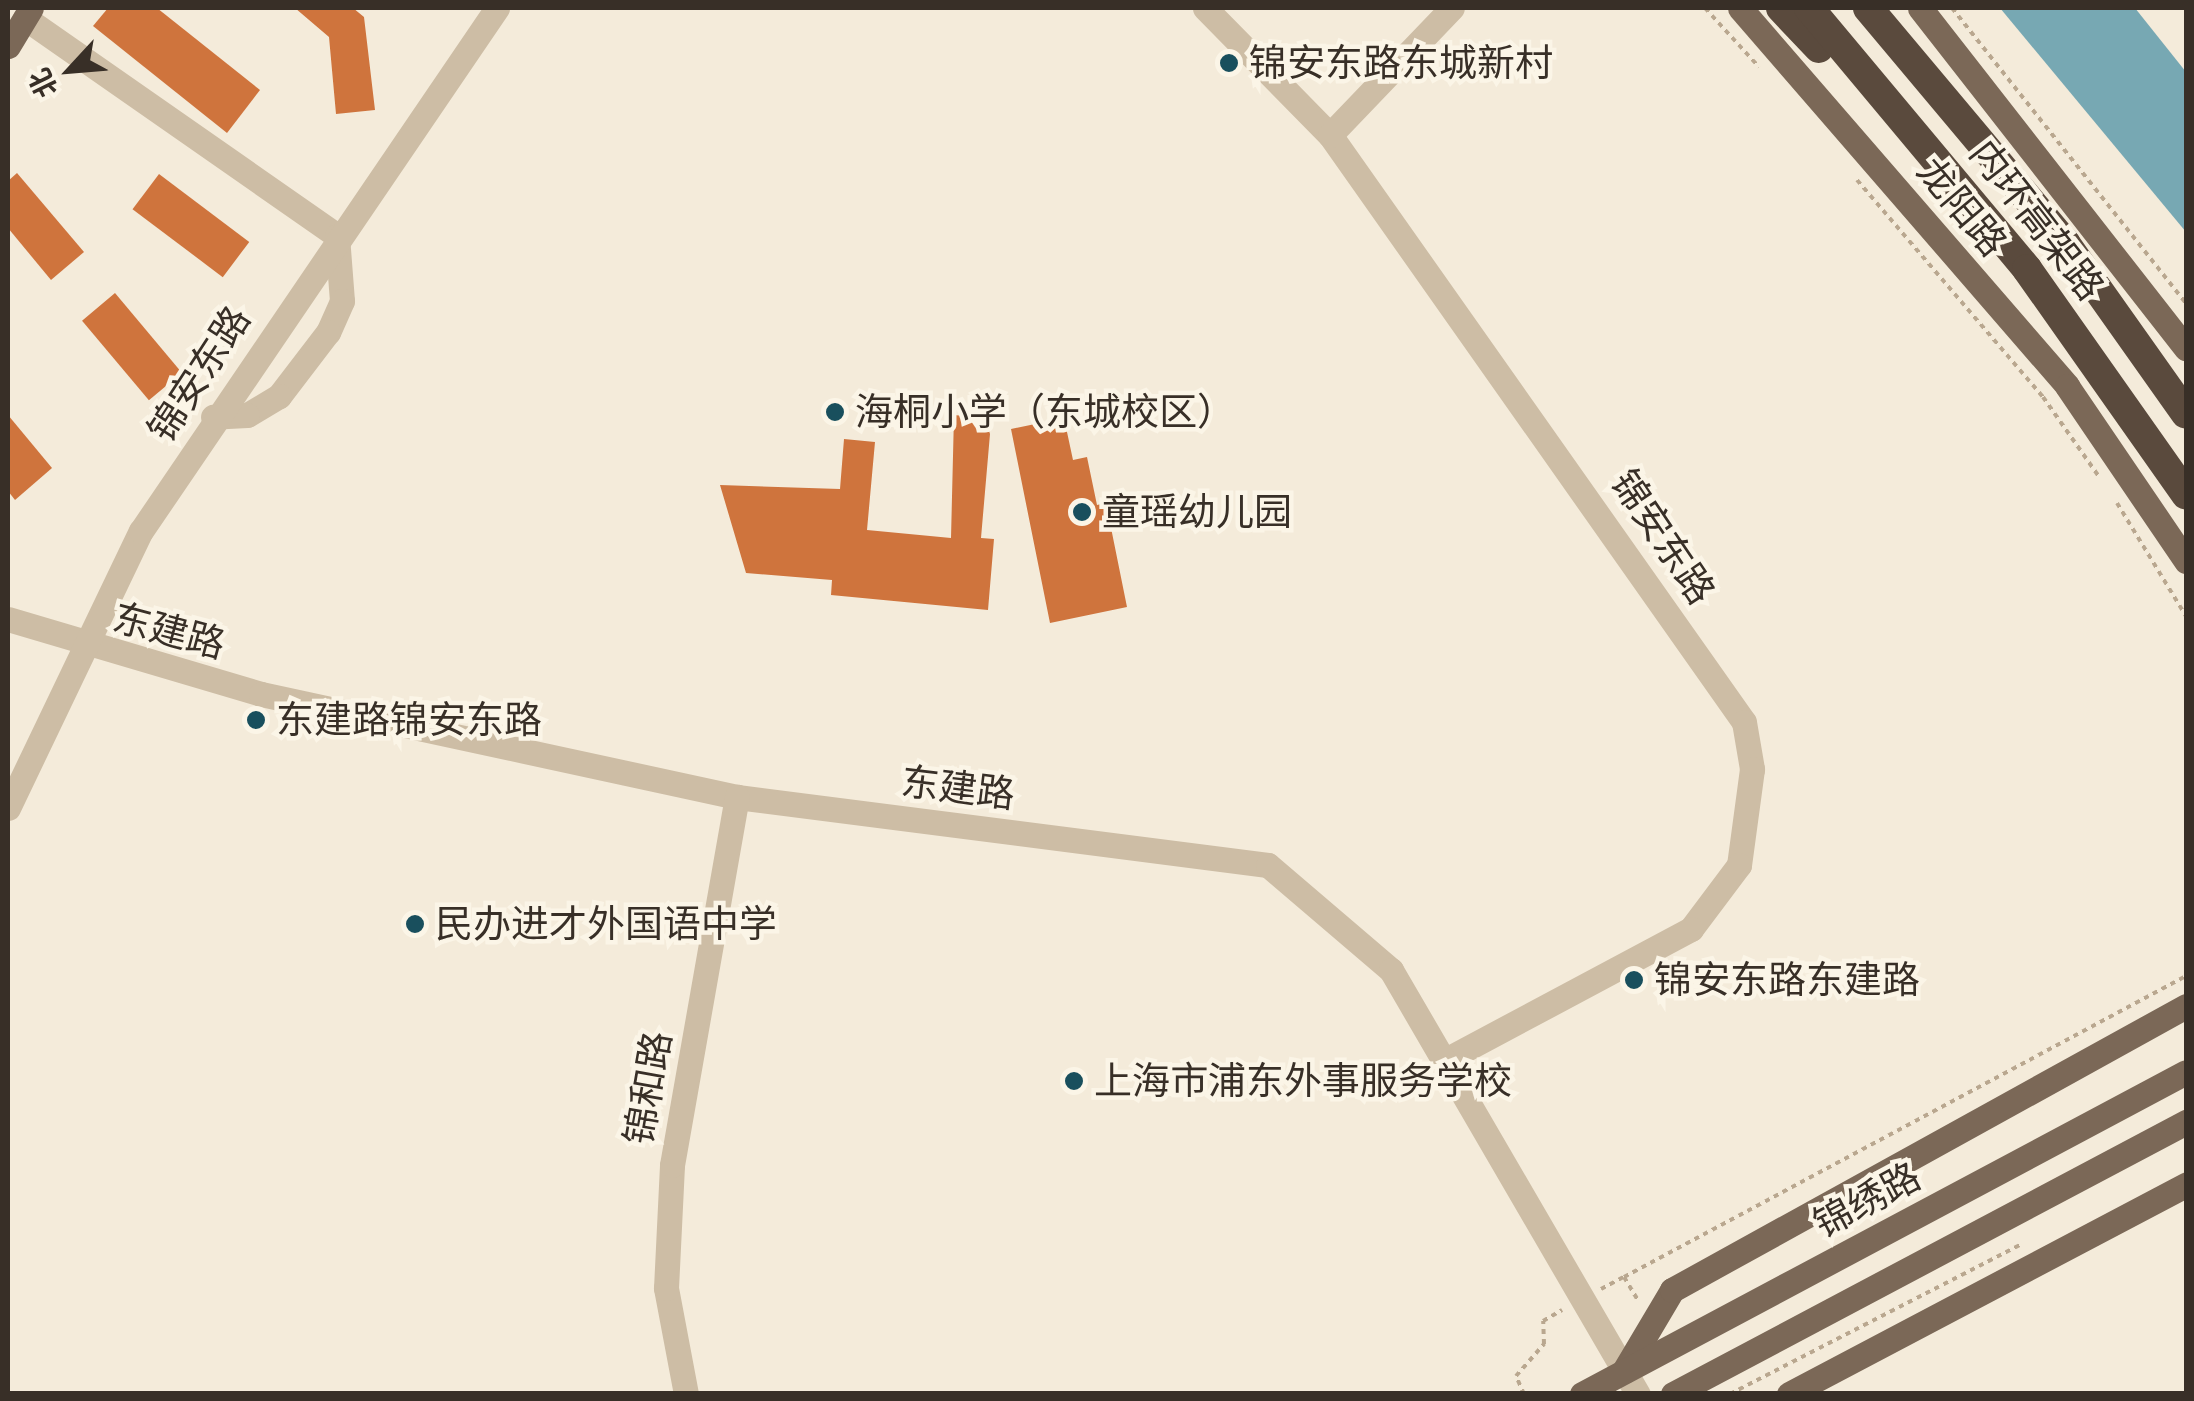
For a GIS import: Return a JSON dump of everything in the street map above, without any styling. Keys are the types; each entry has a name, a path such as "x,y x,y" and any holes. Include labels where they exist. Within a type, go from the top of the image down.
{"highway":[{"path":"1781,8 2026,269"},
{"name":"内环高架路","path":"1809,8 2026,269 2186,494"},
{"name":"内环高架路","path":"1868,8 2065,244 2186,414"}],"main road":[{"name":"龙阳路","path":"1740,8 2067,386 2186,561"},
{"path":"1920,8 2186,348"},
{"path":"8,46 28,13"},
{"path":"1624,1371 1672,1290 2186,1006"},
{"name":"锦绣路","path":"1582,1394 2186,1072"},
{"path":"1673,1394 2186,1122"},
{"path":"1789,1394 2186,1185"}],"street":[{"name":"锦安东路","path":"8,808 81,646 213,418 496,8"},
{"name":"锦安东路","path":"1205,8 1330,135 1744,722 1752,769 1740,865 1691,929 1448,1059"},
{"path":"1330,135 1452,8"},
{"path":"28,13 336,236 342,302 328,332 279,396 247,415 213,418"},
{"name":"东建路","path":"8,619 81,646 737,797 1268,865 1391,970 1448,1059 1638,1394"},
{"name":"锦和路","path":"686,1394 666,1288 672,1165 737,797"}],"path":[{"path":"1705,8 1769,78"},
{"path":"1952,8 2186,303"},
{"path":"1848,170 2043,397 2186,616"},
{"path":"1624,1277 2186,976"},
{"path":"1730,1394 2028,1240"}],"water":[{"path":"2000,8 2135,8 2186,72 2186,232"}],"building":[{"path":"108,8 157,8 260,90 227,133 93,26"},
{"path":"295,8 353,8 364,17 375,110 336,114 329,37"},
{"path":"17,173 84,252 51,280 8,228 8,181"},
{"path":"159,174 249,242 223,277 133,209"},
{"path":"115,293 182,373 149,400 82,321"},
{"path":"8,415 52,468 15,500 8,491"},
{"path":"954,415 985,418 990,434 981,538 994,539 988,610 831,595 832,580 746,573 720,485 840,489 844,439 875,442 867,530 951,538"},
{"path":"1064,418 1073,460 1087,457 1097,505 1106,503 1127,607 1050,623 1011,429"}],"place":[{"name":"锦安东路东城新村","path":"1229,63"},
{"name":"海桐小学（东城校区）","path":"835,412"},
{"name":"童瑶幼儿园","path":"1082,512"},
{"name":"东建路锦安东路","path":"256,720"},
{"name":"民办进才外国语中学","path":"415,924"},
{"name":"锦安东路东建路","path":"1634,980"},
{"name":"上海市浦东外事服务学校","path":"1074,1081"}]}
